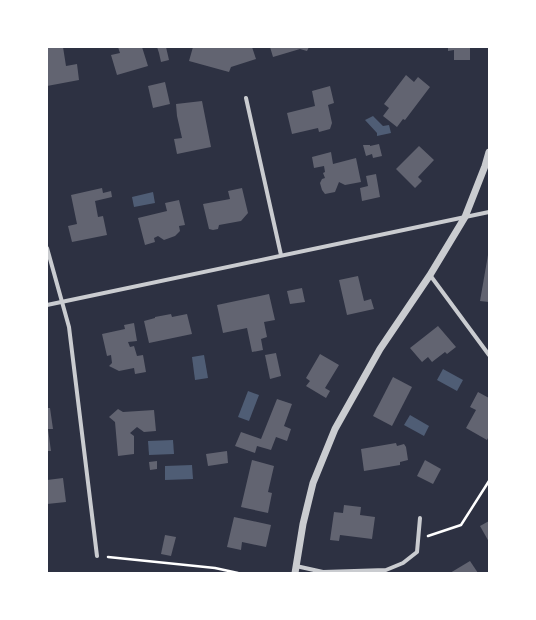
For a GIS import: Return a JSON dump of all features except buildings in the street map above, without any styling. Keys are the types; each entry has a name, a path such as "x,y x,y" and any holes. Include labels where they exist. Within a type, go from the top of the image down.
{"street":[{"path":"246,98 281,255"},
{"path":"420,518 417,552 403,563 386,570 323,572 296,570 303,524 313,483 335,429 380,349 430,275 465,217 489,152"},
{"path":"47,305 489,212"},
{"path":"47,248 69,327 97,556"},
{"path":"430,275 489,354"}],"path":[{"path":"418,539 461,525 489,482"},
{"path":"97,556 215,568 238,573"}],"water":[{"path":"373,116 383,126 389,125 391,133 377,136 377,133 365,120"},
{"path":"153,192 155,203 134,207 132,197"},
{"path":"204,355 208,378 195,380 192,357"},
{"path":"443,369 463,380 457,391 437,380"},
{"path":"248,391 259,395 249,421 238,417"},
{"path":"410,415 429,426 424,436 404,425"},
{"path":"173,440 174,454 149,455 148,441"},
{"path":"192,465 193,479 165,480 165,466"}]}
